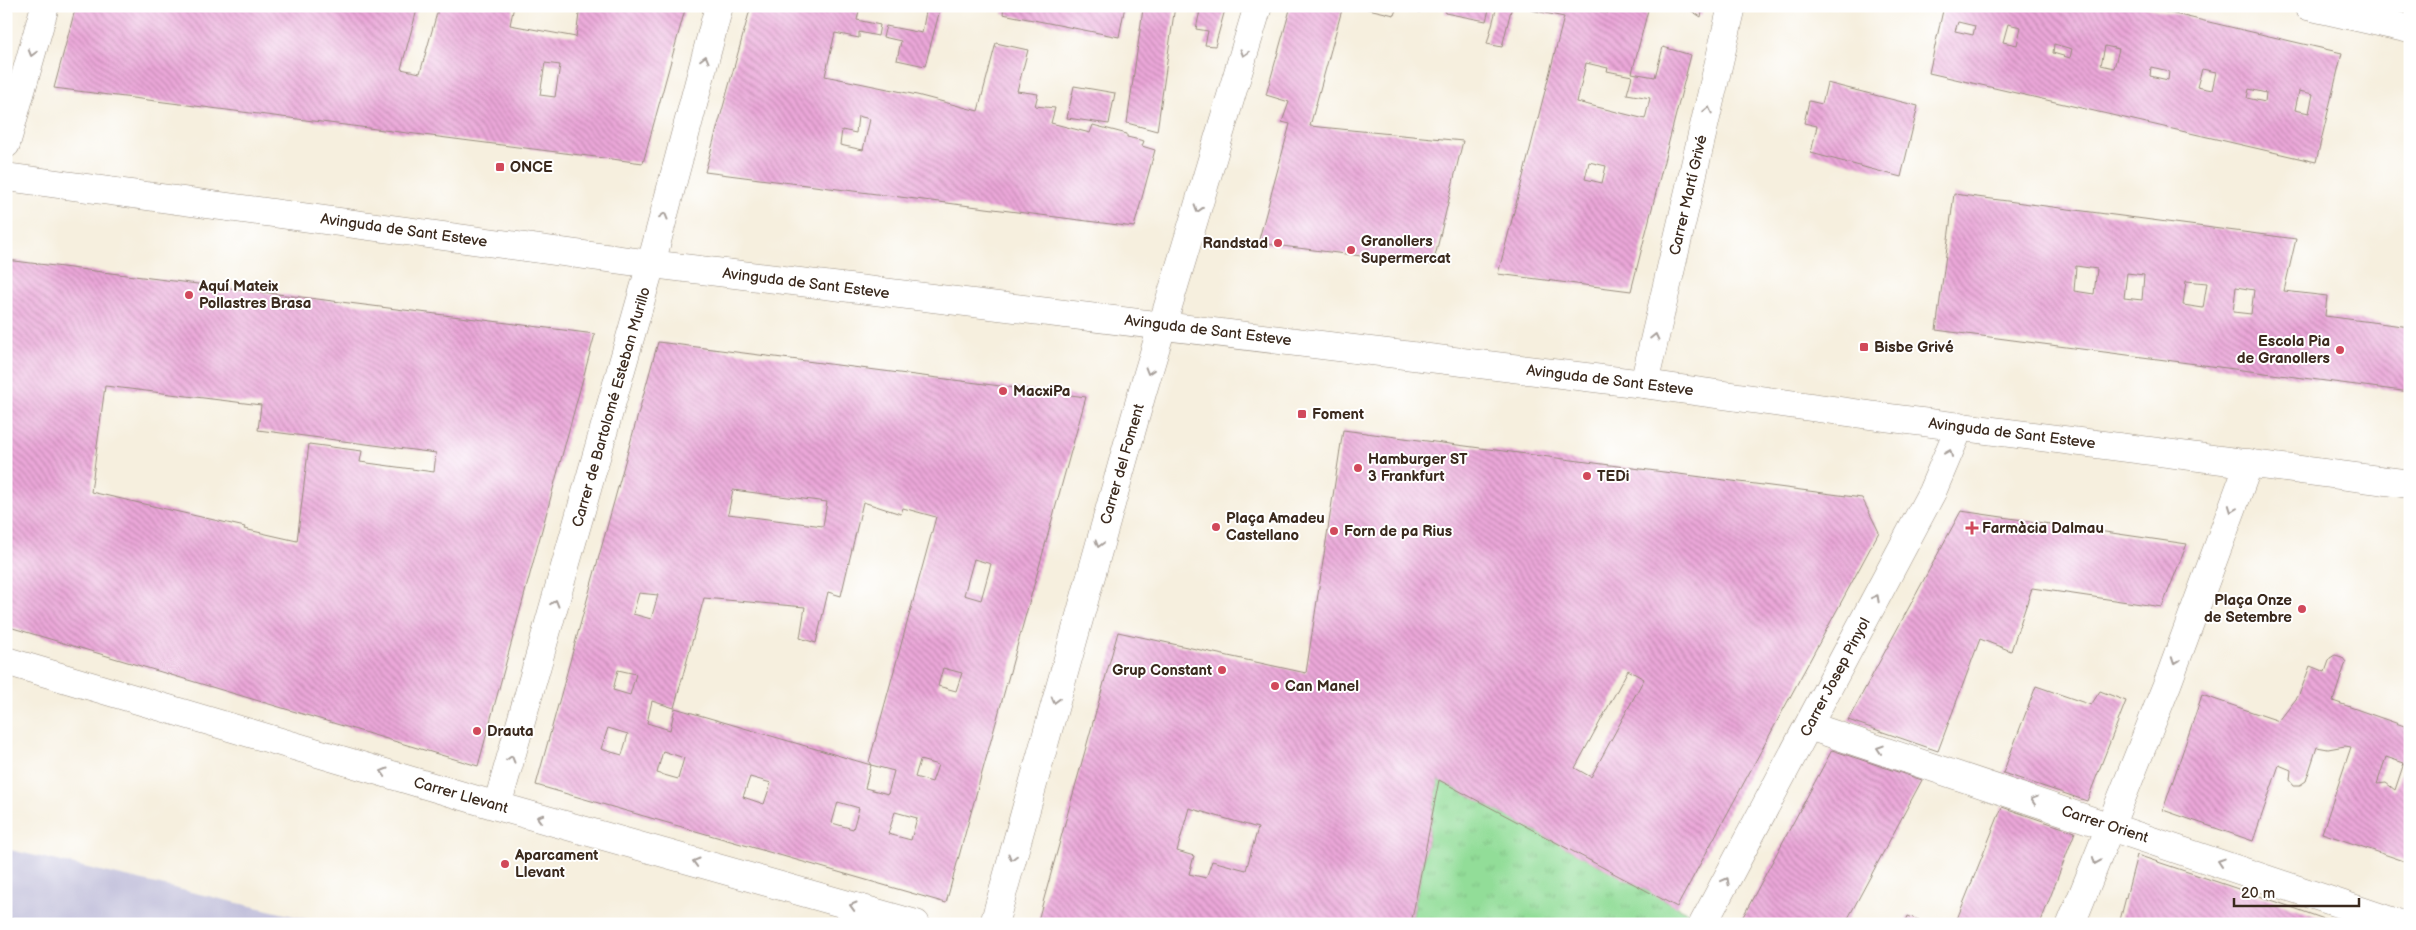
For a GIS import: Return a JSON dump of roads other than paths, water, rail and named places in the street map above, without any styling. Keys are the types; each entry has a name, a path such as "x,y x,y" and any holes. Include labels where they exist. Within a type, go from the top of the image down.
{"street":[{"path":"6,144 45,6"},
{"name":"Carrer de Bartolomé Esteban Murillo","path":"497,806 651,264 719,6"},
{"name":"Carrer del Foment","path":"994,924 1076,624 1258,6"},
{"name":"Carrer Martí Grivé","path":"1644,384 1732,6"},
{"path":"2308,6 2410,29"},
{"name":"Avinguda de Sant Esteve","path":"6,177 651,264 1163,324 1644,384 2410,484"},
{"name":"Carrer Josep Pinyol","path":"1702,924 1932,492 1960,426"},
{"path":"2071,924 2170,674 2249,463"},
{"name":"Carrer Llevant","path":"6,661 497,806 916,924"},
{"name":"Carrer Orient","path":"1809,726 2110,825 2400,924"}],"railway":[{"path":"6,919 25,924"}],"place":[{"name":"ONCE","path":"500,167"},
{"name":"Randstad","path":"1278,243"},
{"name":"Granollers Supermercat","path":"1351,250"},
{"name":"Aquí Mateix Pollastres Brasa","path":"189,295"},
{"name":"Bisbe Grivé","path":"1864,347"},
{"name":"Escola Pia de Granollers","path":"2340,350"},
{"name":"MacxiPa","path":"1003,391"},
{"name":"Foment","path":"1302,414"},
{"name":"Hamburger ST 3 Frankfurt","path":"1358,468"},
{"name":"TEDi","path":"1587,476"},
{"name":"Plaça Amadeu Castellano","path":"1216,527"},
{"name":"Farmàcia Dalmau","path":"1972,528"},
{"name":"Forn de pa Rius","path":"1334,531"},
{"name":"Plaça Onze de Setembre","path":"2302,609"},
{"name":"Grup Constant","path":"1222,670"},
{"name":"Can Manel","path":"1275,686"},
{"name":"Drauta","path":"477,731"},
{"name":"Aparcament Llevant","path":"505,864"}]}
